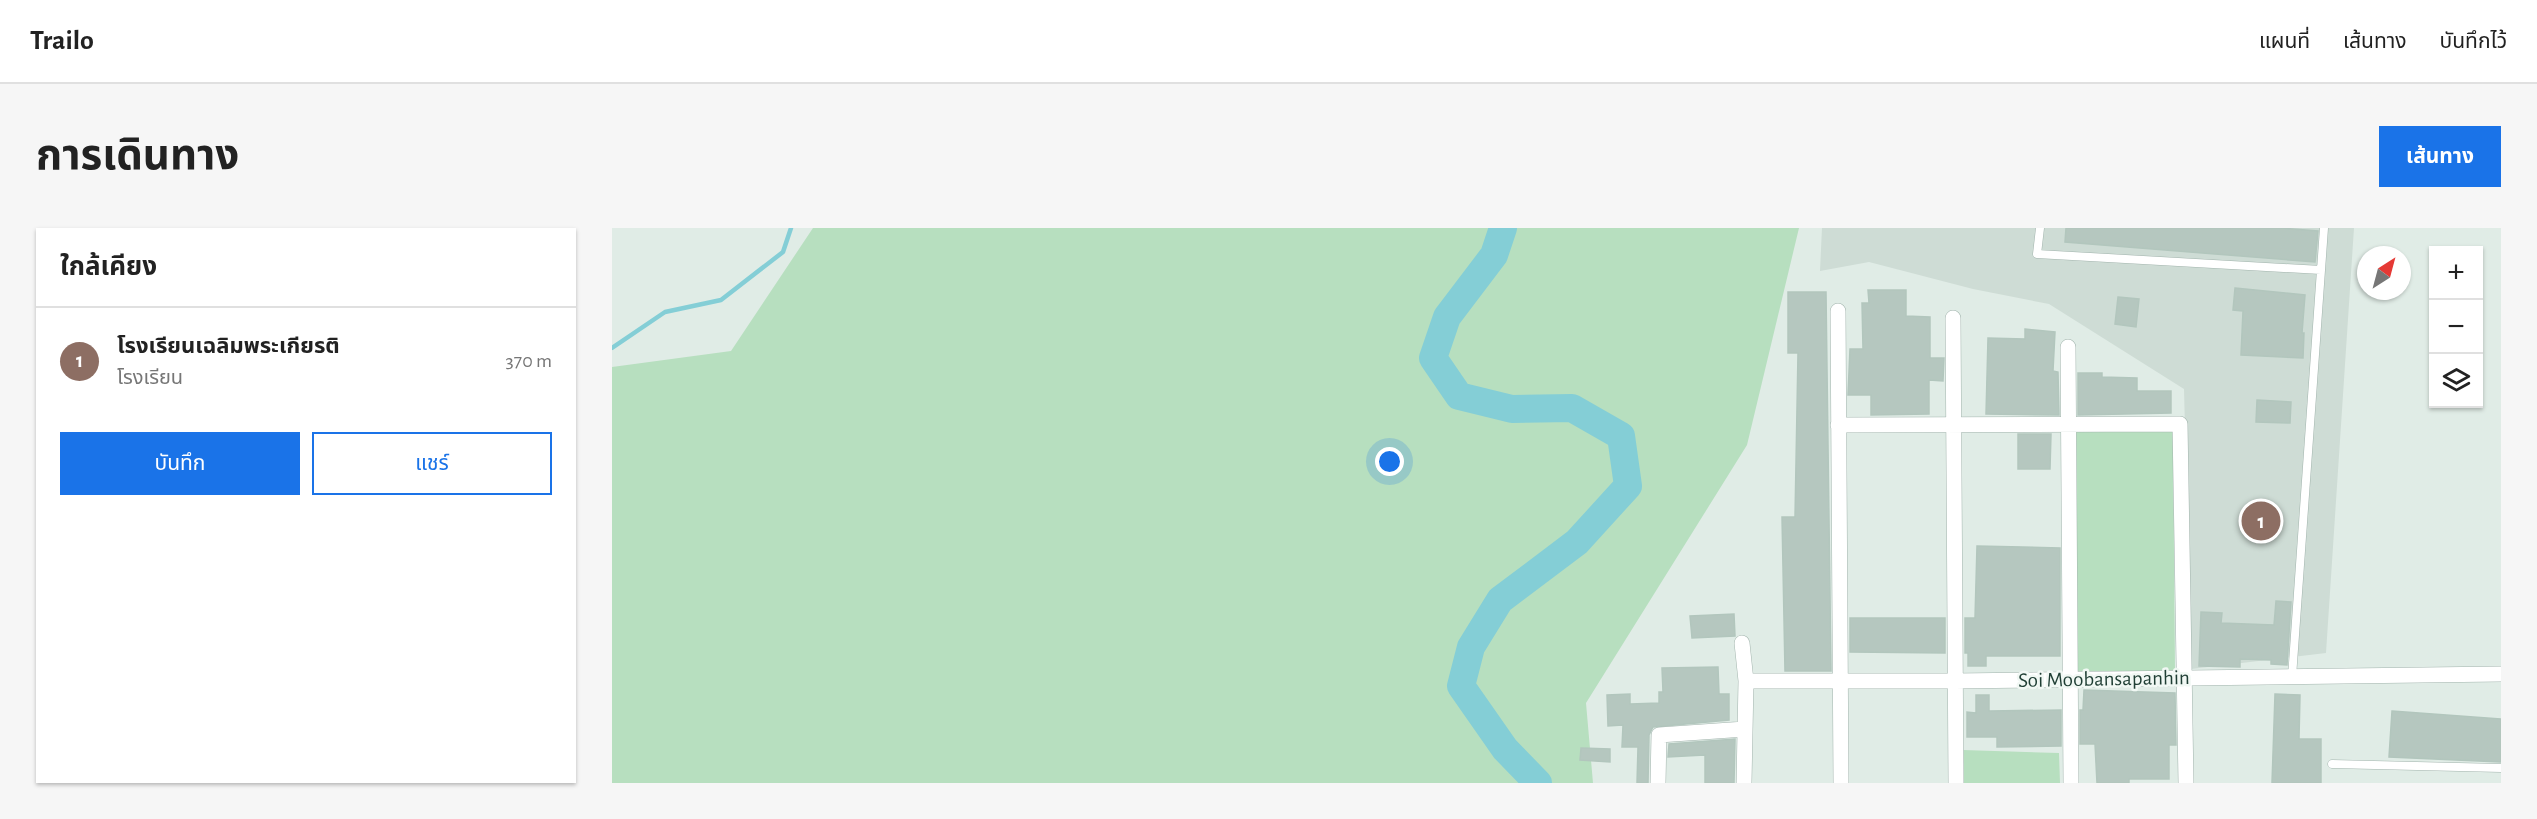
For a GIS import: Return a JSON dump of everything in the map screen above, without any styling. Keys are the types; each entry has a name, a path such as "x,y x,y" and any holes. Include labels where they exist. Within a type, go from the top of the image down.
{"street":[{"path":"1838,311 1841,783"},
{"path":"1953,318 1956,783"},
{"path":"2068,347 2071,783"},
{"path":"1838,425 2180,424 2186,783"},
{"path":"1742,643 1746,681 1744,783"},
{"name":"Soi Moobansapanhin","path":"1746,681 2070,680 2501,674"},
{"path":"1658,783 1659,735 1744,729"}],"lane":[{"path":"2040,228 2037,254 2320,270"},
{"path":"2292,677 2324,228"},
{"path":"2332,764 2501,768"}],"shaded area":[{"path":"1822,228 2354,228 2326,653 2191,669 2184,389 2049,304 1973,289 1869,262 1820,271"}],"green space":[{"path":"813,228 1799,228 1747,445 1586,703 1593,783 612,783 612,367 731,351"},
{"path":"2076,431 2173,432 2175,671 2077,671"},
{"path":"1963,750 2059,753 2060,783 1964,783"}],"building":[{"path":"2066,228 2281,228 2318,231 2315,262 2065,242"},
{"path":"2235,288 2305,295 2303,358 2241,355 2243,311 2233,310"},
{"path":"1868,290 1906,290 1906,316 1930,317 1930,358 1944,358 1943,381 1929,380 1929,414 1871,415 1871,395 1848,395 1850,349 1863,349 1862,303 1869,303"},
{"path":"1788,292 1826,292 1831,671 1785,671 1782,517 1795,517 1798,353 1788,353"},
{"path":"2118,297 2139,299 2136,327 2115,324"},
{"path":"2025,329 2055,332 2053,371 2058,372 2059,415 1986,414 1988,338 2025,339"},
{"path":"2078,373 2102,373 2102,377 2137,378 2137,391 2171,391 2171,413 2078,415"},
{"path":"2257,400 2291,402 2290,423 2256,422"},
{"path":"2018,434 2051,434 2050,469 2018,469"},
{"path":"1977,546 2060,548 2060,656 1986,656 1986,666 1968,666 1968,653 1965,653 1965,618 1975,618"},
{"path":"2276,601 2291,602 2287,665 2271,664 2271,660 2240,659 2240,667 2199,666 2201,612 2222,613 2221,623 2274,625"},
{"path":"1734,614 1735,636 1692,638 1690,616"},
{"path":"1850,618 1945,618 1945,653 1850,652"},
{"path":"1718,667 1719,694 1729,694 1729,720 1653,727 1649,735 1648,783 1637,783 1638,747 1622,747 1623,725 1608,726 1607,695 1630,694 1630,704 1659,703 1659,692 1663,692 1662,668"},
{"path":"2084,690 2175,693 2176,745 2169,745 2169,779 2129,779 2129,783 2097,783 2095,744 2080,744 2080,710 2083,710"},
{"path":"2275,694 2300,695 2299,739 2321,739 2321,783 2272,783"},
{"path":"1976,695 1989,695 1989,711 2061,710 2061,746 1997,747 1997,737 1967,737 1967,712 1976,713"},
{"path":"2392,711 2501,719 2501,762 2389,757"},
{"path":"1735,739 1734,783 1705,783 1705,755 1668,757 1669,744"},
{"path":"1581,748 1610,749 1610,762 1580,760"}],"waterway":[{"path":"612,348 665,312 721,300 783,252 791,228"},
{"path":"1503,228 1494,255 1447,317 1433,358 1459,396 1512,409 1572,408 1621,436 1628,486 1577,542 1500,600 1471,647 1461,686 1505,749 1538,783"}],"place":[{"name":"โรงเรียนเฉลิมพระเกียรติ","path":"2261,521"}]}
